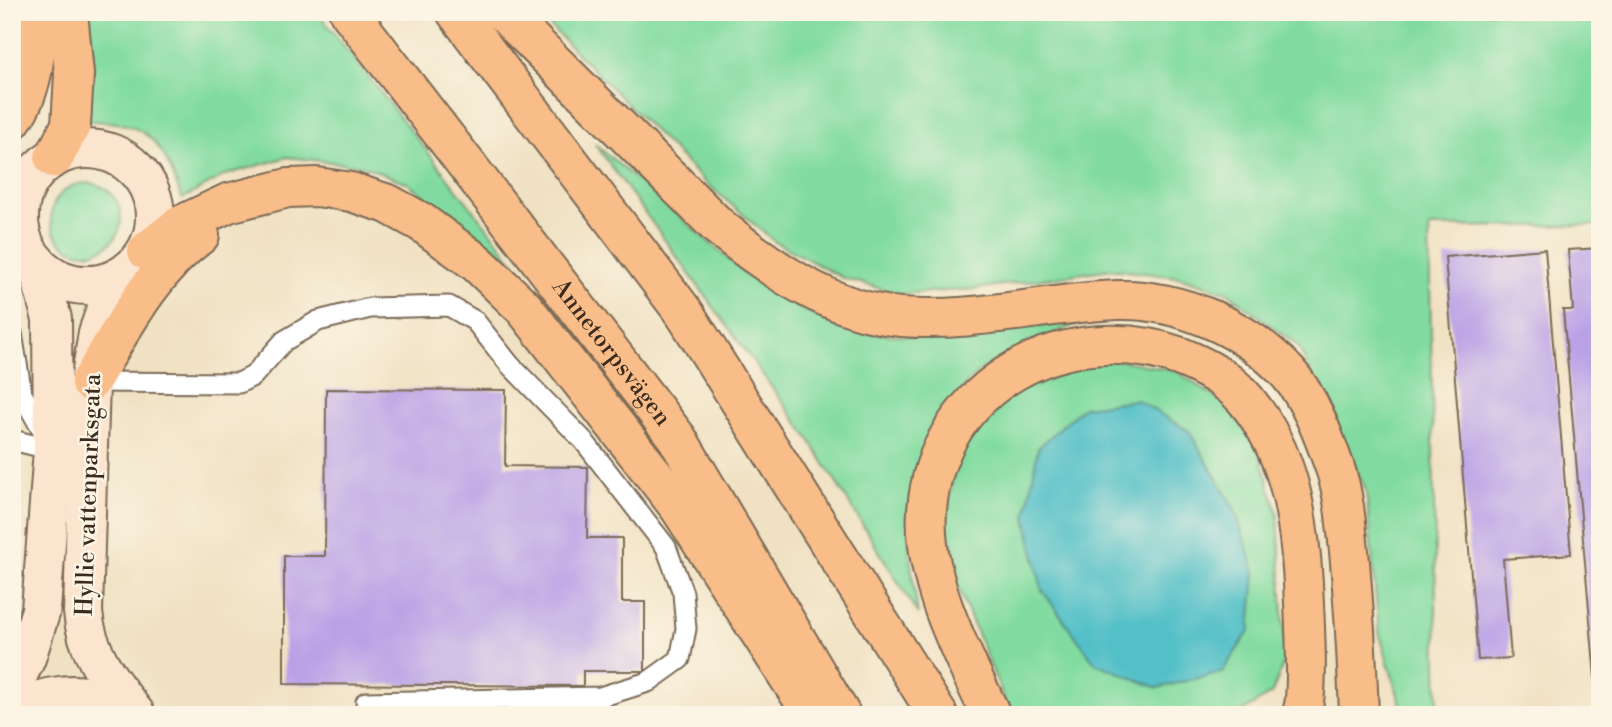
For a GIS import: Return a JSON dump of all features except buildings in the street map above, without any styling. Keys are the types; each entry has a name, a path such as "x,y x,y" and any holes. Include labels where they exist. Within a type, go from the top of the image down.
{"main road":[{"path":"12,120 25,102 36,51 37,12"},
{"path":"34,170 71,125 74,74 68,12"},
{"name":"Annetorpsvägen","path":"349,12 677,438 841,715"},
{"path":"456,12 685,313 938,715"},
{"path":"503,12 719,227 758,258 804,288 865,311 900,317 934,318 1120,300 1155,303 1192,312 1226,327 1262,351 1288,374 1305,401 1336,469 1345,511 1359,715"},
{"path":"139,260 179,226 228,203 258,193 317,187 351,192 388,204 421,222 477,263 524,308 679,507 813,715"},
{"path":"90,382 150,286 184,247 258,193"},
{"path":"991,715 952,628 936,582 929,544 927,510 932,478 944,445 959,422 980,397 1009,374 1040,357 1069,348 1105,344 1163,350 1219,374 1245,398 1264,424 1282,460 1294,497 1300,538 1305,628 1303,713"}],"street":[{"path":"96,149 117,155 135,168 148,186 154,206 155,228 139,260 111,281 91,285 71,284 53,276 24,248 19,219 23,194 34,170 74,150 96,149"},
{"name":"Hyllie vattenparksgata","path":"12,687 26,658 41,610 53,450 52,319 24,248"},
{"name":"Hyllie vattenparksgata","path":"134,715 100,667 84,627 90,382 98,333 108,304 139,260"},
{"path":"13,715 19,709 59,695 100,699 134,715"}],"lane":[{"path":"90,382 239,383 253,376 284,341 318,321 370,309 449,306 475,321 510,365 583,440 666,547 683,593 686,629 680,659 648,682 600,697 366,702"},
{"path":"12,332 22,394 53,450"},
{"path":"12,440 53,450"}],"green space":[{"path":"12,12 19,12 21,36 12,83"},
{"path":"88,12 317,12 515,263 407,183 363,166 287,157 225,175 182,199 167,162 150,138 124,125 84,121 93,70"},
{"path":"536,12 1600,12 1600,225 1429,227 1438,715 1410,715 1401,705 1379,632 1366,490 1298,346 1227,292 1178,277 1111,269 975,289 900,294 843,278 775,242 706,183"},
{"path":"595,144 753,280 803,310 864,333 918,337 1082,322 1025,345 984,368 962,389 942,420 918,475 910,507 909,547 918,614 808,437"},
{"path":"86,183 111,193 121,218 111,243 86,253 61,243 51,218 61,193"},
{"path":"1109,358 1176,371 1228,406 1258,448 1278,514 1285,658 1272,693 1237,715 1011,715 951,571 945,528 955,464 987,411 1041,373"}],"water":[{"path":"1137,400 1189,431 1235,510 1255,572 1250,630 1222,672 1158,688 1095,663 1042,590 1026,517 1038,448 1083,407"}]}
